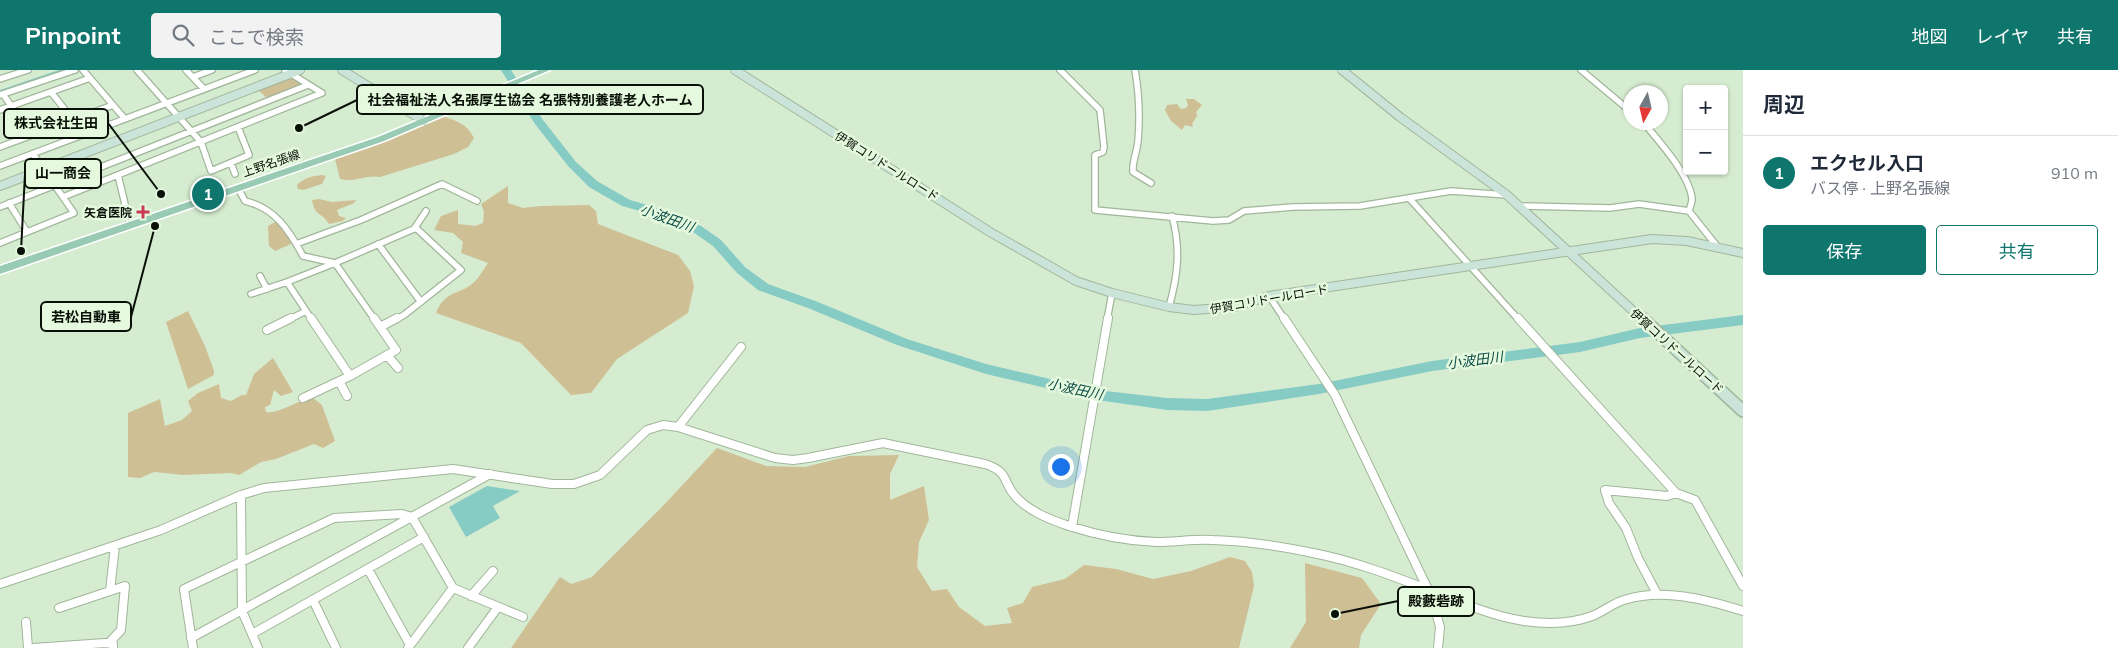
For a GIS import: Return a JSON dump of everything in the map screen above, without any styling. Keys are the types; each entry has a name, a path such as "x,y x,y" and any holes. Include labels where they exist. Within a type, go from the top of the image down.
{"main road":[{"name":"上野名張線","path":"0,270 381,139 546,70"}],"street":[{"path":"0,79 28,70"},
{"path":"31,135 1,95 75,70"},
{"path":"83,70 125,119"},
{"path":"136,70 201,142 211,171 249,155 238,127"},
{"path":"186,70 204,89"},
{"path":"193,77 212,70"},
{"path":"0,166 255,70"},
{"path":"0,186 179,117 288,72 300,70"},
{"path":"342,70 424,121"},
{"name":"伊賀コリドールロード","path":"736,70 1035,259 1076,281 1112,293 1170,307 1215,310 1235,307 1269,296 1568,252 1743,412"},
{"path":"1060,70 1100,110 1104,147 1103,152 1095,155 1095,210 1229,220 1244,211 1293,207 1352,207 1451,191 1507,195"},
{"path":"1135,70 1139,114 1137,159 1132,165 1133,172 1151,183"},
{"path":"1342,70 1400,117 1507,195 1568,252 1652,239 1716,244 1743,253"},
{"path":"1581,70 1623,105"},
{"path":"64,197 322,93 288,72"},
{"path":"0,110 90,78"},
{"path":"0,207 308,85"},
{"path":"51,92 73,120"},
{"path":"0,147 113,105"},
{"path":"1650,130 1661,142 1688,188 1692,200 1690,212"},
{"path":"0,243 74,213 33,154"},
{"path":"231,163 235,174"},
{"path":"118,175 130,225"},
{"path":"296,244 362,220 442,184 477,201"},
{"path":"238,188 245,201 256,202 283,223 302,256 335,263 396,350 350,376 303,398"},
{"path":"1409,198 1676,493 1695,500 1743,586"},
{"path":"9,203 27,232"},
{"path":"1520,206 1610,208 1639,204 1690,212 1716,244"},
{"path":"251,294 335,263 414,229 426,211"},
{"path":"1170,307 1180,250 1172,216"},
{"path":"380,327 404,315 461,270 416,228 414,229"},
{"path":"378,244 421,302"},
{"path":"260,276 268,289"},
{"path":"287,282 350,376"},
{"path":"1072,527 1112,293"},
{"path":"1269,296 1335,395 1432,598 1440,627 1438,648"},
{"path":"267,330 306,311"},
{"path":"678,427 741,347"},
{"path":"387,355 398,368"},
{"path":"339,381 347,396"},
{"path":"0,584 161,530 241,495 264,488 452,469 558,484 574,484 587,481 605,471 647,430 663,425 678,427 775,458 793,460 808,458 883,443 985,464 1003,472 1016,498 1031,509 1072,527 1153,542 1210,539 1279,547 1315,554 1356,565 1428,589 1490,613 1515,620 1540,623 1571,621 1589,617 1620,602 1657,594 1698,597 1743,610"},
{"path":"191,638 490,474"},
{"path":"1657,594 1638,558 1626,528 1609,503 1605,490 1667,496 1676,493"},
{"path":"241,495 242,610 258,648"},
{"path":"193,648 184,589 334,518 402,514 412,517 453,588 522,617"},
{"path":"252,634 424,537"},
{"path":"110,591 115,546"},
{"path":"368,569 409,646 453,588"},
{"path":"471,596 493,571"},
{"path":"33,648 111,646 121,630 125,586 58,608"},
{"path":"313,600 336,648"},
{"path":"468,648 498,607"},
{"path":"26,622 28,648"}],"shaded area":[{"path":"291,77 302,84 268,99 257,89"},
{"path":"1186,99 1194,99 1202,105 1196,112 1197,116 1192,124 1193,127 1185,125 1182,130 1171,121 1165,110 1167,105 1177,104 1181,109 1186,108 1188,105"},
{"path":"442,116 457,121 468,129 474,138 468,147 454,154 380,177 375,176 351,180 340,179 334,155 392,136"},
{"path":"322,175 326,176 322,184 303,190 298,189 297,185 302,181"},
{"path":"508,186 508,203 523,208 589,205 596,211 598,224 678,255 690,271 694,286 688,313 617,359 591,393 571,395 521,343 436,313 444,300 475,281 488,263 461,253 463,242 453,233 434,230 441,216 458,210 458,224 475,226 483,223 484,212 481,204"},
{"path":"319,199 332,202 356,200 354,203 337,210 339,216 346,218 343,221 329,224 313,205 312,200"},
{"path":"277,221 286,229 291,244 275,251 269,246 268,226"},
{"path":"188,311 205,346 214,375 188,389 166,322"},
{"path":"273,358 293,392 281,396 274,390 270,405 265,407 266,412 277,411 312,397 322,405 335,441 323,448 314,444 276,459 261,462 239,475 231,473 183,475 154,472 140,478 128,477 128,413 160,399 165,426 182,420 192,411 188,401 198,393 219,384 221,398 231,401 246,395 254,374"},
{"path":"717,448 766,466 805,467 849,456 899,455 890,474 890,500 924,486 929,520 919,542 917,567 932,591 947,589 959,607 985,626 1012,623 1007,608 1023,603 1032,587 1065,579 1084,565 1116,569 1153,579 1191,571 1230,557 1245,561 1252,572 1254,586 1239,648 511,648 560,577 571,584 592,577 661,508"},
{"path":"1305,563 1362,578 1381,604 1361,635 1359,648 1290,648 1306,622"}],"water":[{"path":"487,486 520,491 493,506 500,518 466,537 449,507"}],"waterway":[{"path":"0,91 62,70"},
{"name":"小波田川","path":"506,70 539,122 572,164 593,184 626,203 647,209 697,229 717,243 741,270 763,287 813,305 902,342 986,369 1097,395 1167,404 1207,405 1319,389 1432,366 1580,347 1640,333 1743,320"}],"place":[{"name":"社会福祉法人名張厚生協会 名張特別養護老人ホーム","path":"299,128"},
{"name":"株式会社生田","path":"161,194"},
{"name":"エクセル入口","path":"208,194"},
{"name":"矢倉医院","path":"143,212"},
{"name":"若松自動車","path":"155,226"},
{"name":"山一商会","path":"21,251"},
{"name":"殿藪砦跡","path":"1335,614"}]}
